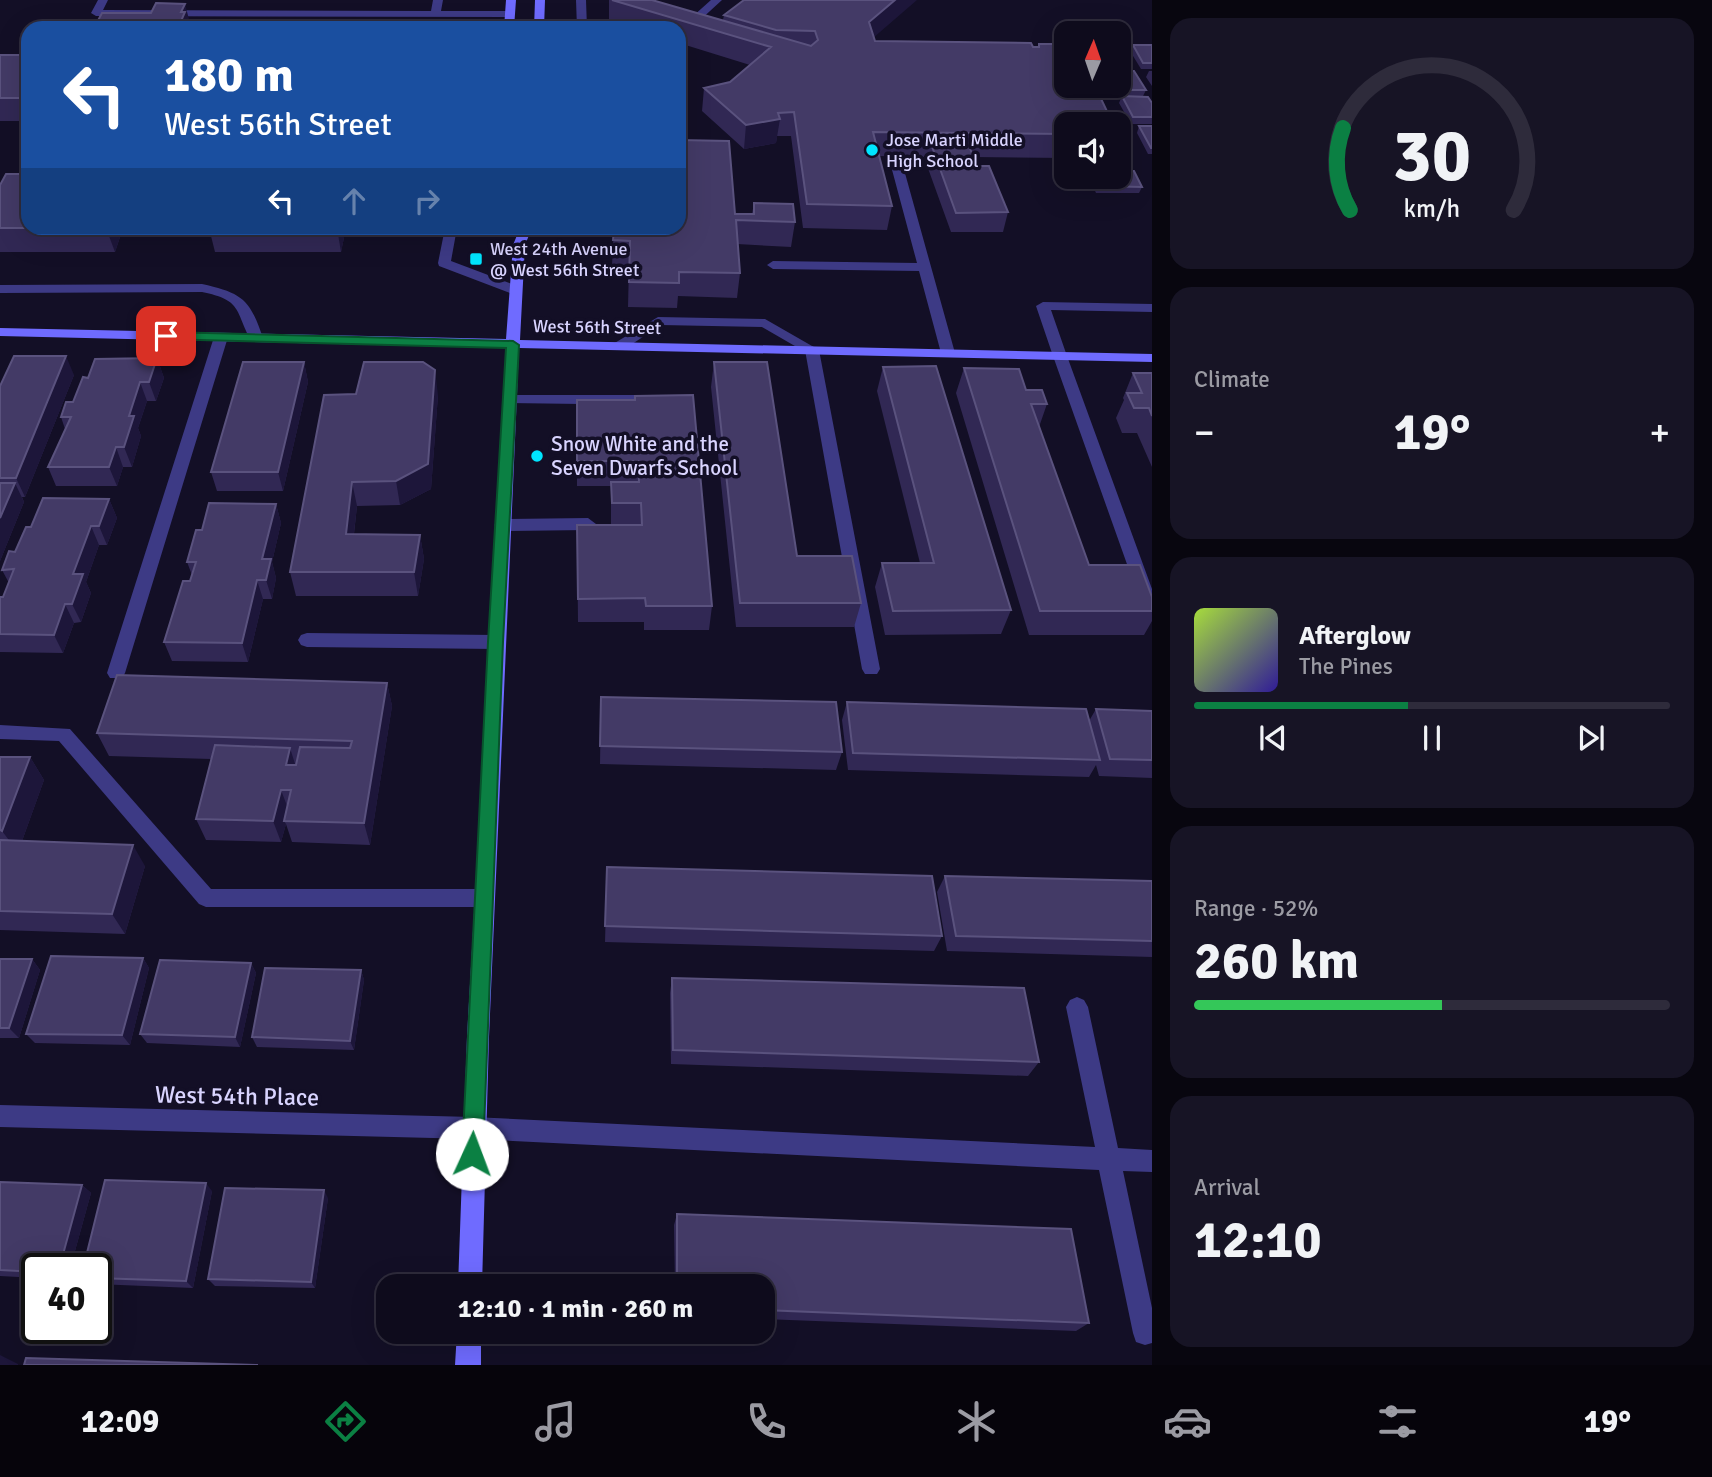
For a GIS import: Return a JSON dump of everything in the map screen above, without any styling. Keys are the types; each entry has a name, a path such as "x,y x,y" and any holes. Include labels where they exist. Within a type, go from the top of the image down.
{"street":[{"path":"103,0 96,13 510,14"},
{"path":"436,14 438,0"},
{"path":"510,21 511,0"},
{"path":"539,21 540,0"},
{"path":"581,0 582,21"},
{"path":"671,16 694,20 718,0"},
{"path":"897,166 948,353"},
{"path":"450,235 444,263 515,290"},
{"path":"513,235 519,245"},
{"path":"470,1274 473,1128 496,642 515,290 519,245 523,235"},
{"path":"773,265 924,267"},
{"path":"0,289 202,288 232,294 247,310 256,338"},
{"path":"1152,307 1043,306 1152,612"},
{"path":"618,347 658,321 765,323 812,350 871,670"},
{"name":"West 56th Street","path":"0,332 1152,358"},
{"path":"116,673 221,337"},
{"path":"509,400 677,400"},
{"path":"502,525 588,524"},
{"path":"307,640 496,642"},
{"path":"0,732 64,734 206,898 484,898"},
{"path":"1077,1007 1145,1333"},
{"name":"West 54th Place","path":"0,1116 473,1128 1152,1161"},
{"path":"468,1365 469,1344"}],"building":[{"path":"612,0 652,0 811,46 818,40 815,31 776,30 724,15 744,0 895,0 869,22 875,41 1031,43 1033,47 1039,47 1039,44 1054,44 1054,98 1101,98 1107,112 1054,112 1054,134 873,132 892,206 807,204 794,112 778,113 780,119 746,125 704,88 730,82 771,47"},
{"path":"156,3 185,4 181,21 98,21 102,13 151,13"},
{"path":"276,20 380,21 276,21"},
{"path":"1133,45 1152,45 1152,63 1143,63"},
{"path":"0,55 21,55 21,98 0,98"},
{"path":"1131,71 1134,71 1146,90 1131,90"},
{"path":"1148,97 1152,103 1152,117 1133,117 1123,98"},
{"path":"1139,126 1152,126 1152,148 1151,148"},
{"path":"686,140 729,141 735,214 754,214 754,203 793,204 795,222 736,220 740,273 679,272 679,283 629,282 630,241 613,240 613,235 686,235"},
{"path":"930,141 967,141 977,166 989,166 1008,212 956,213"},
{"path":"1131,171 1134,171 1142,187 1131,187"},
{"path":"6,174 21,174 21,228 0,228 0,185"},
{"path":"14,356 66,356 16,478 0,478 0,386"},
{"path":"157,358 149,382 140,382 129,416 134,416 124,447 116,447 109,467 48,467 71,417 61,417 66,402 73,402 83,377 88,378 95,359"},
{"path":"243,362 304,362 278,472 211,472"},
{"path":"364,362 423,362 435,370 428,464 396,481 352,482 346,534 420,535 414,572 290,572 324,395 356,394"},
{"path":"714,362 767,362 797,556 852,556 861,603 740,603"},
{"path":"936,366 1011,610 893,611 882,563 934,563 883,367"},
{"path":"964,368 1019,369 1026,390 1042,390 1047,404 1031,404 1089,565 1140,565 1152,597 1152,611 1040,611"},
{"path":"1133,373 1152,373 1152,416 1149,408 1134,408 1127,393 1142,393"},
{"path":"693,395 712,606 646,606 645,598 578,599 577,525 642,525 641,503 612,503 611,482 639,482 638,461 577,461 577,400 635,400 635,396"},
{"path":"0,483 15,483 0,518"},
{"path":"43,498 109,499 99,526 91,526 73,574 83,574 72,604 65,604 54,635 0,634 0,597 3,597 14,569 2,570 9,551 15,552 26,527 31,527"},
{"path":"209,503 276,504 262,559 271,559 266,580 257,580 242,643 164,642 183,581 190,581 196,562 187,562 196,530 202,530"},
{"path":"117,675 387,683 364,823 284,821 291,790 281,790 273,821 196,819 215,745 290,748 286,765 296,765 300,747 350,748 352,741 97,733"},
{"path":"601,697 836,702 842,752 600,746"},
{"path":"847,702 1086,709 1100,760 853,753"},
{"path":"1096,709 1152,711 1152,760 1110,759"},
{"path":"0,757 30,757 2,831 0,830"},
{"path":"0,840 133,845 112,914 0,911"},
{"path":"607,867 932,876 942,936 605,926"},
{"path":"945,876 1152,881 1152,941 956,936"},
{"path":"51,956 143,958 122,1035 26,1034"},
{"path":"0,959 32,959 9,1028 0,1028"},
{"path":"160,960 251,963 235,1037 140,1034"},
{"path":"265,968 361,970 350,1041 252,1037"},
{"path":"672,978 1024,988 1039,1062 673,1050"},
{"path":"105,1180 206,1183 186,1281 112,1279 112,1253 87,1253"},
{"path":"0,1182 82,1185 63,1253 21,1253 21,1271 0,1270"},
{"path":"225,1188 324,1190 311,1282 208,1279"},
{"path":"677,1214 1071,1229 1089,1323 775,1310 775,1274 677,1274"},
{"path":"26,1358 258,1365 24,1365"}],"place":[{"name":"Jose Marti Middle High School","path":"872,150"},
{"name":"West 24th Avenue @ West 56th Street","path":"476,259"},
{"name":"Snow White and the Seven Dwarfs School","path":"537,456"}],"route":[{"path":"166,336 513,345 472,1154"}]}
